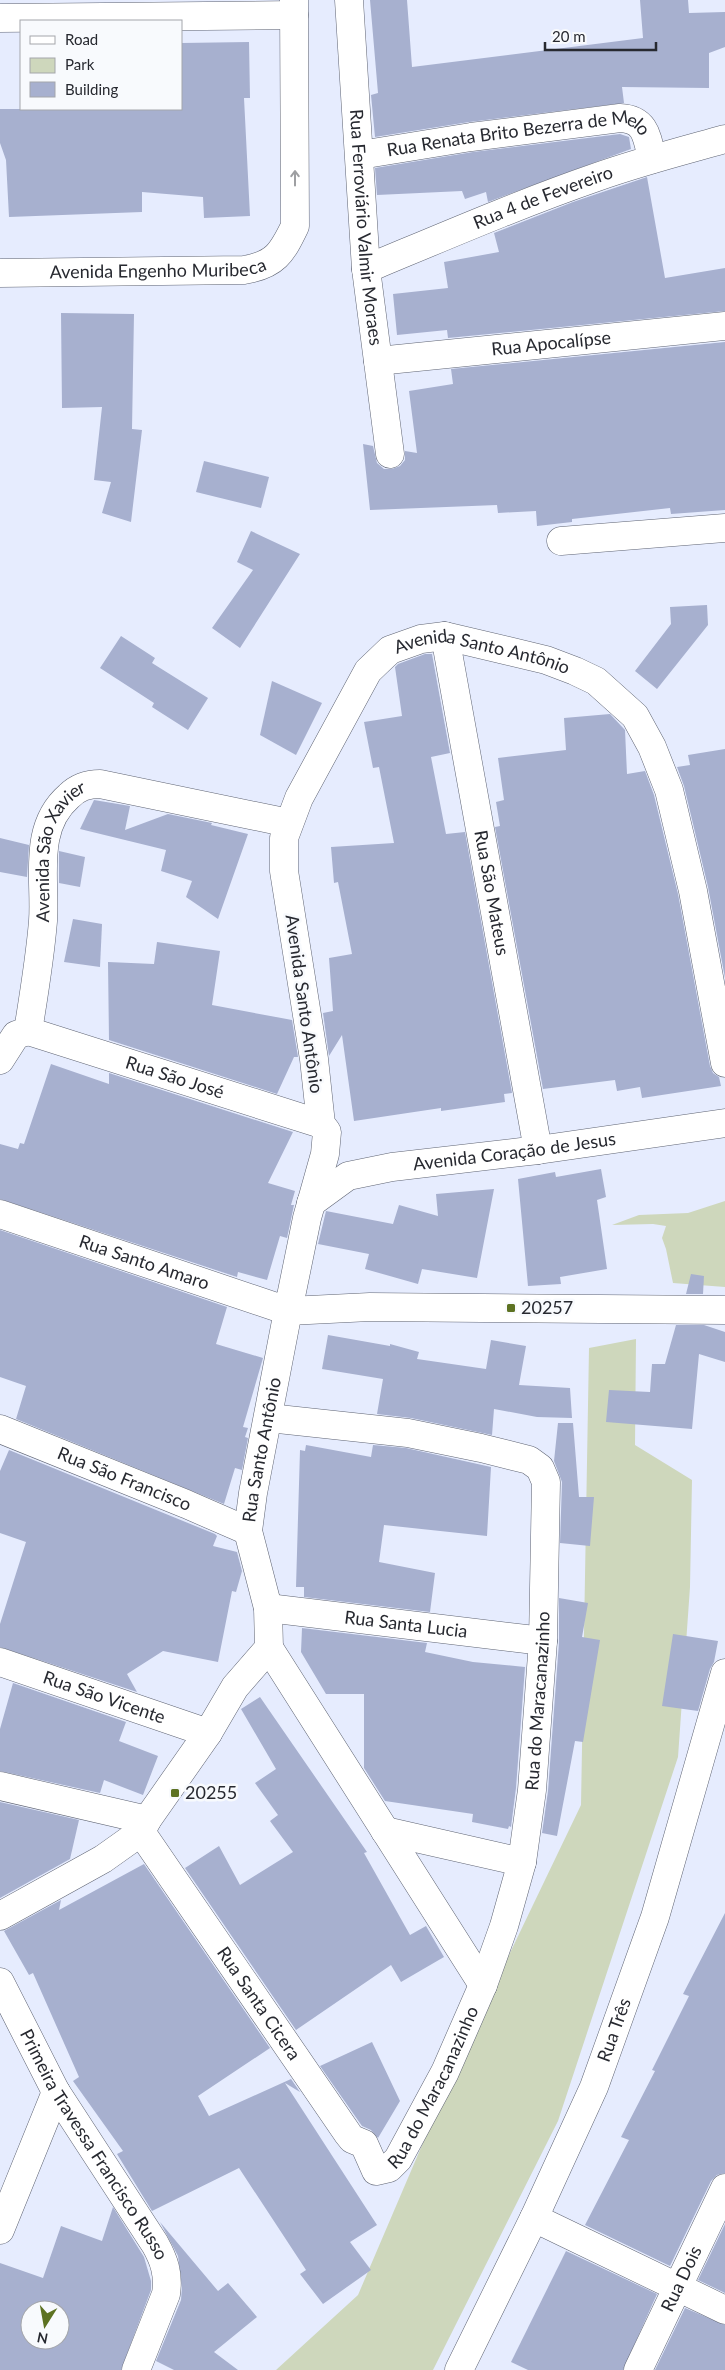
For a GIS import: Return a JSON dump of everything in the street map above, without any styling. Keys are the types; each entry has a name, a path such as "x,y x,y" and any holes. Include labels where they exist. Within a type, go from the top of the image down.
{"street":[{"name":"Rua Ferroviário Valmir Moraes","path":"349,0 366,269 390,454"},
{"path":"0,18 41,9 294,7"},
{"name":"Avenida Engenho Muribeca","path":"0,273 244,270 254,269 274,260 282,253 295,226 294,7"},
{"name":"Rua Renata Brito Bezerra de Melo","path":"360,155 471,137 620,118 631,119 642,127 652,159"},
{"name":"Rua 4 de Fevereiro","path":"366,269 522,204 652,159 725,139"},
{"name":"Rua Apocalípse","path":"378,361 725,326"},
{"path":"561,541 725,528"},
{"name":"Avenida Santo Antônio","path":"312,1203 325,1154 326,1132 321,1124 314,1059 284,871 284,838 299,798 368,671 390,650 400,645 421,639 445,636 546,660 596,681 635,716 652,747 669,790 693,891 725,1064"},
{"name":"Rua São Mateus","path":"445,636 538,1150"},
{"name":"Avenida São Xavier","path":"28,1031 43,918 44,844 54,811 76,790 89,784 108,786 289,823"},
{"path":"0,1060 16,1035 28,1031"},
{"name":"Rua São José","path":"28,1031 321,1124"},
{"name":"Avenida Coração de Jesus","path":"312,1203 348,1176 392,1167 538,1150 725,1123"},
{"name":"Rua Santo Antônio","path":"269,1648 268,1608 248,1531 252,1493 288,1311 312,1203"},
{"name":"Rua Santo Amaro","path":"0,1214 288,1311"},
{"path":"288,1311 370,1307 725,1310"},
{"name":"Rua do Maracanazinho","path":"268,1418 408,1433 523,1458 536,1465 544,1476 547,1492 544,1641 532,1790 522,1862 504,1926 483,1985 445,2072 405,2148 388,2168 376,2171"},
{"name":"Rua São Francisco","path":"0,1429 248,1531"},
{"name":"Rua Santa Lucia","path":"268,1608 544,1641"},
{"path":"0,1916 104,1859 144,1826 208,1734 235,1687 269,1648 483,1985"},
{"name":"Rua São Vicente","path":"0,1662 208,1734"},
{"name":"Rua Três","path":"459,2370 534,2218 594,2087 655,1917 725,1673"},
{"path":"0,1786 144,1826"},
{"name":"Rua Santa Cicera","path":"144,1826 348,2134 352,2139 364,2144 376,2171"},
{"path":"385,1831 522,1862"},
{"name":"Primeira Travessa Francisco Russo","path":"0,1982 56,2092 155,2244 164,2261 168,2281 163,2303 136,2370"},
{"path":"0,2230 56,2092"},
{"name":"Rua Dois","path":"638,2370 676,2287 725,2188"},
{"path":"534,2218 725,2310"}],"green space":[{"path":"725,1201 725,1287 673,1283 662,1238 666,1226 653,1224 612,1225 639,1215 688,1213"},
{"path":"636,1339 635,1445 692,1480 690,1587 678,1757 558,2121 433,2370 276,2370 358,2295 458,2061 581,1805 589,1348"}],"building":[{"path":"370,0 407,0 412,67 643,38 640,0 688,0 689,13 725,12 725,47 709,53 709,88 622,87 624,103 469,122 375,137 371,95 378,93"},
{"path":"249,42 250,98 244,98 250,216 204,218 203,197 142,192 142,212 9,217 6,160 0,143 0,109 182,110 182,43"},
{"path":"620,134 629,137 631,149 488,202 486,192 465,199 462,191 377,195 375,168 473,152"},
{"path":"647,177 665,278 725,268 725,311 448,338 447,330 397,335 393,294 448,288 444,262 499,252 494,233 573,202"},
{"path":"61,313 134,314 132,429 142,430 131,522 102,513 111,482 94,480 102,407 62,408"},
{"path":"725,342 725,510 671,514 670,508 572,519 572,522 537,526 536,511 498,513 497,505 370,510 363,444 373,446 377,463 384,469 400,466 405,460 405,451 417,453 409,391 453,384 451,369"},
{"path":"204,461 269,477 261,508 196,492"},
{"path":"251,531 300,554 240,648 212,628 253,570 237,562"},
{"path":"707,605 708,625 657,689 635,671 671,624 670,607"},
{"path":"121,636 155,658 152,663 208,698 188,730 152,707 154,703 100,668"},
{"path":"425,654 432,654 450,753 431,757 446,834 465,832 512,1093 504,1094 505,1102 441,1111 441,1108 354,1121 342,1035 329,1056 323,1013 333,1011 329,958 352,954 338,882 334,883 331,847 394,843 379,767 373,768 364,722 402,716 395,667 398,664"},
{"path":"272,681 322,703 296,755 260,735"},
{"path":"610,714 625,730 627,774 645,771 654,795 678,894 710,1066 713,1073 719,1077 721,1086 642,1098 640,1087 617,1091 615,1080 543,1089 495,827 500,826 496,802 504,800 498,758 566,750 564,718"},
{"path":"725,749 725,978 708,887 684,786 677,767 690,765 688,755"},
{"path":"94,800 130,806 125,830 168,814 212,823 211,825 248,834 218,919 186,897 192,881 161,871 166,850 80,829"},
{"path":"0,838 29,845 27,877 0,872"},
{"path":"59,851 85,857 80,887 59,883"},
{"path":"73,919 102,924 100,967 64,962"},
{"path":"157,942 220,951 212,1005 292,1020 298,1057 294,1057 277,1094 109,1040 108,962 154,964"},
{"path":"51,1064 109,1084 109,1073 293,1132 268,1183 295,1191 291,1205 294,1205 287,1238 280,1236 267,1280 238,1272 237,1277 0,1199 0,1144 18,1149 20,1143 24,1144"},
{"path":"601,1169 606,1197 597,1200 607,1269 560,1277 561,1284 528,1286 518,1179 555,1172 556,1177"},
{"path":"494,1189 477,1278 422,1269 418,1284 365,1269 369,1254 318,1244 326,1211 393,1224 399,1205 438,1216 436,1194"},
{"path":"0,1230 227,1307 216,1344 263,1358 243,1427 248,1428 245,1437 248,1438 242,1470 235,1468 224,1504 16,1419 26,1386 0,1377"},
{"path":"691,1274 704,1276 703,1294 686,1294"},
{"path":"676,1325 704,1325 725,1332 725,1362 699,1354 692,1429 606,1422 609,1390 650,1392 652,1364 665,1364"},
{"path":"328,1335 390,1346 390,1344 419,1352 417,1359 486,1369 491,1340 526,1346 519,1385 570,1388 572,1418 537,1417 494,1409 492,1435 411,1418 377,1414 383,1379 322,1369"},
{"path":"558,1423 573,1423 579,1497 594,1497 590,1546 560,1543 562,1482 554,1461"},
{"path":"306,1445 371,1457 373,1445 406,1448 491,1467 487,1536 384,1525 379,1562 435,1573 430,1612 304,1597 304,1587 296,1587 300,1450 305,1451"},
{"path":"9,1450 215,1534 217,1536 213,1546 237,1552 242,1571 236,1592 232,1591 218,1662 163,1651 127,1674 137,1692 0,1647 0,1624 26,1542 0,1533 0,1471"},
{"path":"559,1598 588,1603 582,1637 600,1640 583,1742 575,1741 557,1836 542,1833 548,1791 559,1642"},
{"path":"302,1628 427,1643 425,1652 473,1662 525,1667 516,1788 511,1827 509,1826 508,1829 472,1822 473,1814 385,1801 364,1768 364,1694 326,1694 301,1652"},
{"path":"673,1634 718,1641 714,1662 710,1669 698,1711 662,1706"},
{"path":"13,1683 126,1722 119,1741 158,1756 143,1795 104,1780 100,1793 0,1771 0,1729"},
{"path":"260,1697 367,1852 364,1853 410,1935 426,1926 444,1957 401,1982 391,1965 296,2030 185,1868 219,1846 240,1885 293,1852 270,1821 278,1815 255,1783 276,1769 241,1709"},
{"path":"0,1802 79,1820 70,1859 0,1898"},
{"path":"144,1864 270,2048 198,2096 209,2116 291,2079 300,2092 285,2083 377,2225 350,2242 371,2270 323,2304 300,2274 306,2270 239,2168 152,2211 117,2154 123,2151 73,2081 79,2077 33,1973 29,1975 4,1931 61,1900 59,1910"},
{"path":"725,1913 725,2173 717,2175 711,2181 670,2266 585,2225 629,2140 621,2137 655,2071 652,2070 689,1996 683,1994"},
{"path":"372,2042 400,2101 378,2138 371,2130 362,2126 320,2066"},
{"path":"113,2207 144,2257 151,2281 151,2290 121,2370 0,2370 0,2263 43,2278 61,2226 102,2241"},
{"path":"160,2222 218,2291 228,2283 257,2317 214,2352 238,2370 174,2370 156,2361 181,2300 182,2287 178,2256"},
{"path":"725,2224 725,2293 698,2280"},
{"path":"566,2251 657,2294 623,2370 528,2370 511,2362"},
{"path":"685,2308 725,2325 725,2370 655,2370"}],"place":[{"name":"20257","path":"511,1308"},
{"name":"20255","path":"175,1793"}]}
